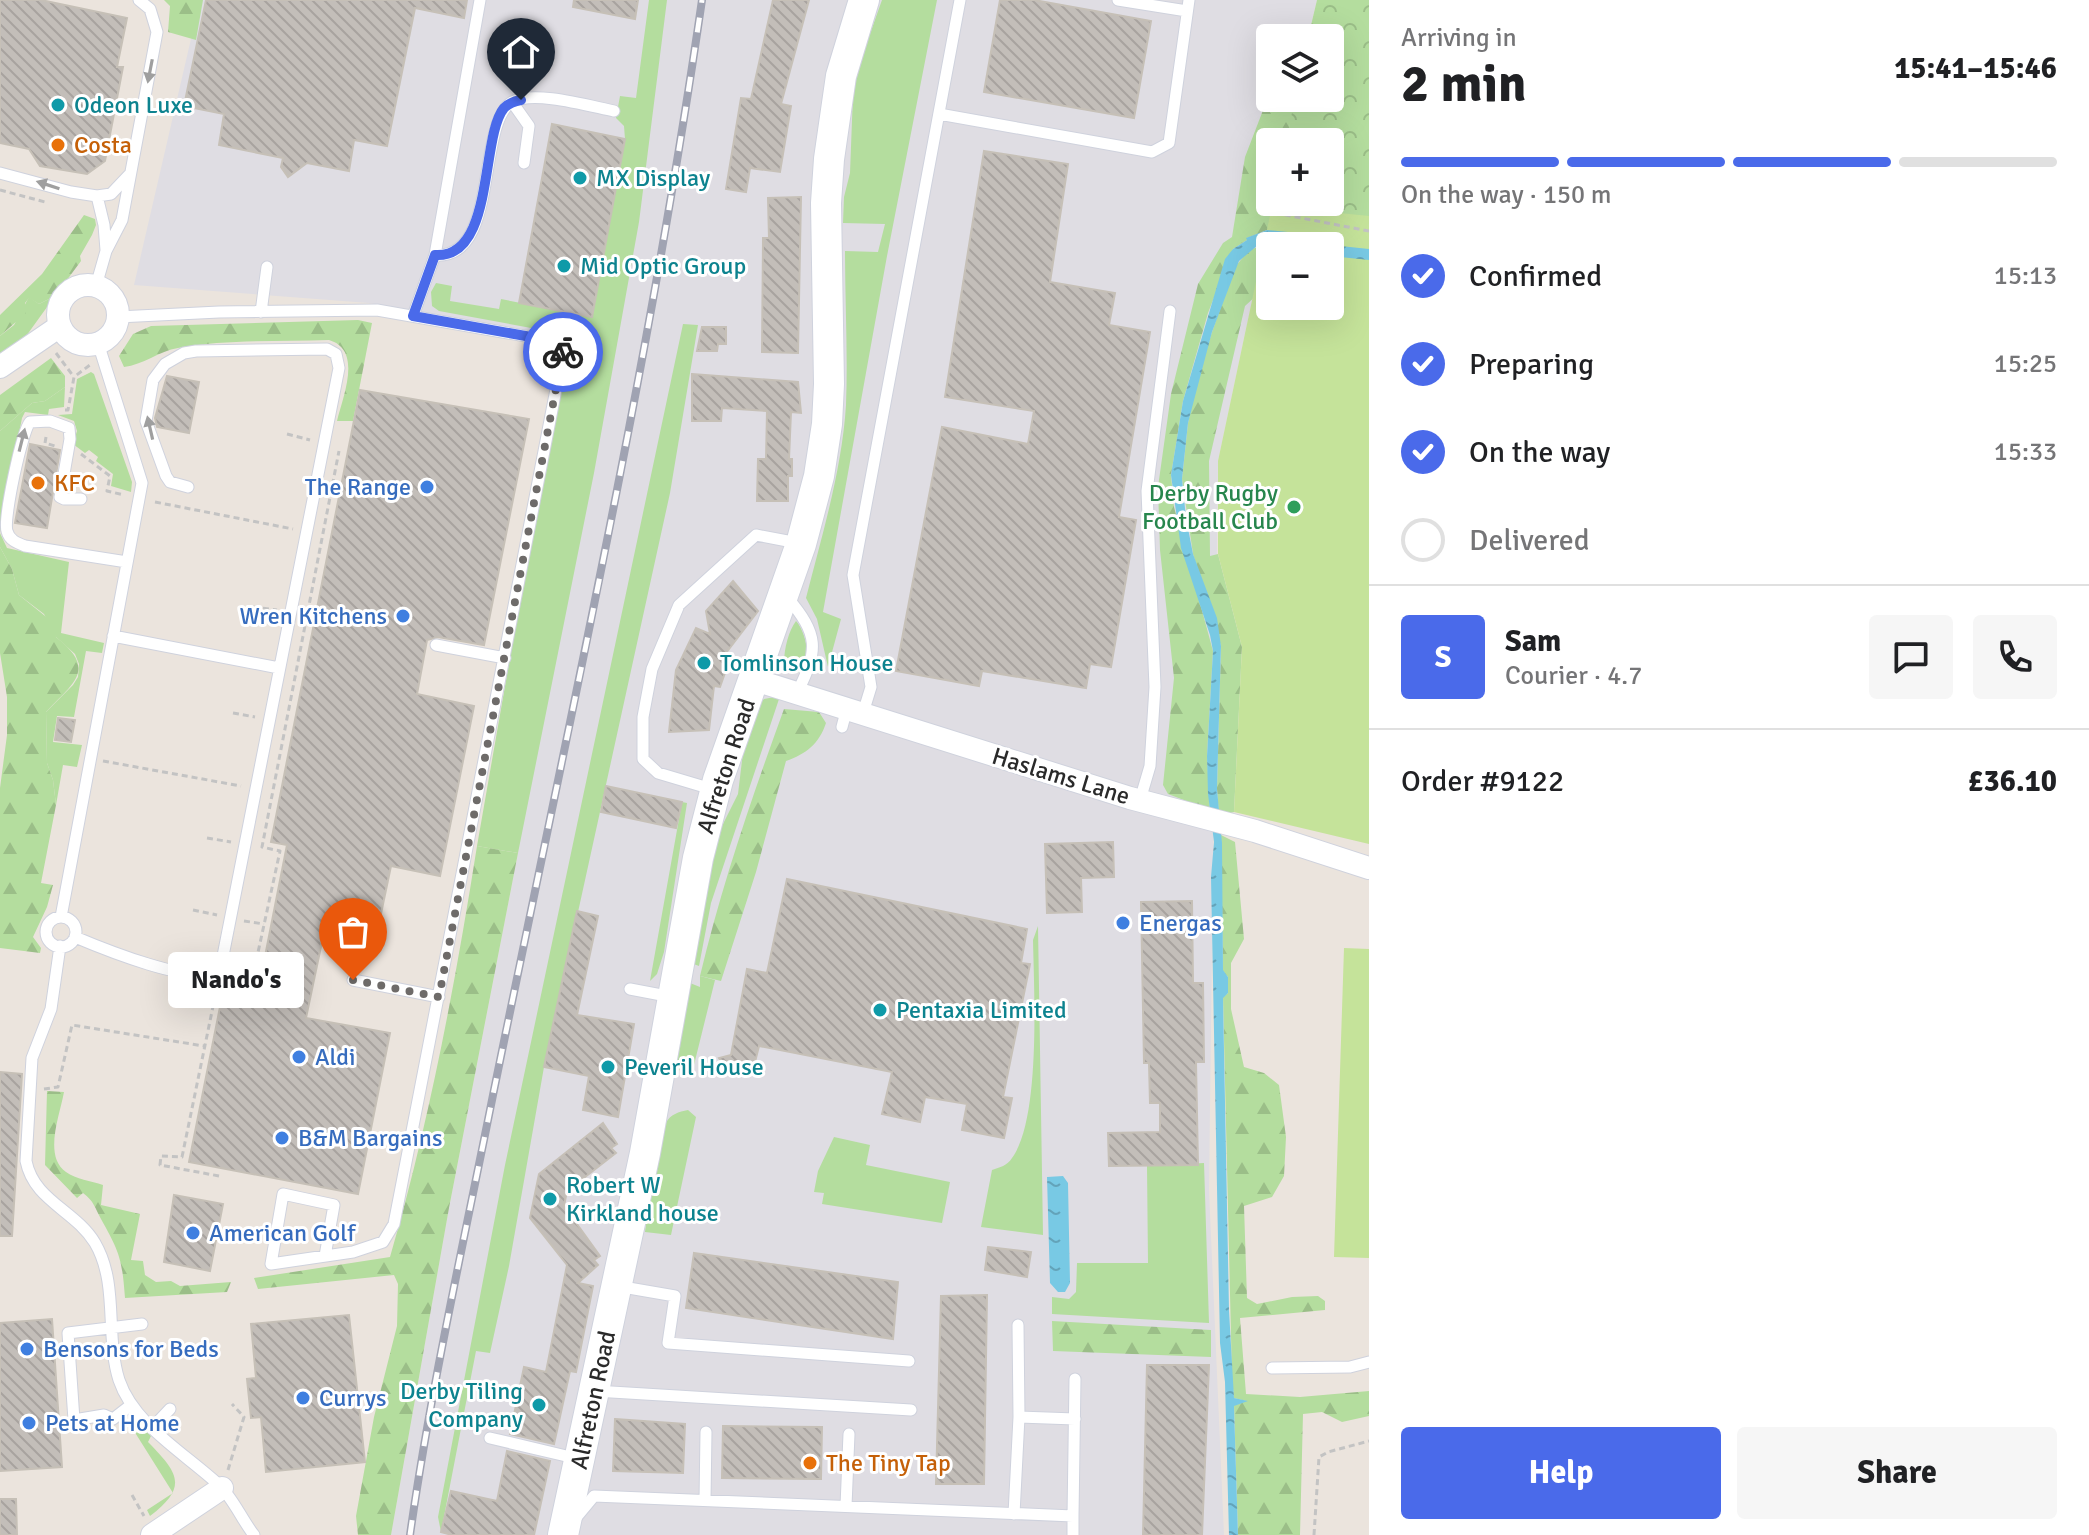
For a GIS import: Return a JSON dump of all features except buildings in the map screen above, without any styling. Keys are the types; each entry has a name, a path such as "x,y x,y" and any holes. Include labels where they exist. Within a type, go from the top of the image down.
{"street":[{"name":"Alfreton Road","path":"564,1534 645,1153 698,858 715,790 801,544 819,476 829,384 826,203 841,76 862,1"},
{"path":"0,367 52,332 63,299 77,287 96,286 112,297 118,317 100,350 52,332"},
{"name":"Haslams Lane","path":"755,680 797,693 851,716 1255,831 1369,868"},
{"path":"154,1534 222,1488"}],"lane":[{"path":"96,286 106,251 122,220 157,32 150,9 139,0"},
{"path":"413,316 435,255 480,0"},
{"path":"851,716 871,687 853,575 960,0"},
{"path":"939,114 1152,152 1169,143 1188,5 1118,0"},
{"path":"435,255 447,256 458,248 476,220 482,203 496,124 512,102 535,97 614,111"},
{"path":"512,102 529,126 524,163"},
{"path":"0,173 97,196 111,194 125,182 131,171"},
{"path":"97,196 106,251"},
{"path":"261,312 267,267"},
{"path":"118,317 377,310 565,343 394,1224 383,1242 353,1252 271,1264 283,1194 334,1205 325,1256"},
{"path":"1140,800 1150,766 1155,687 1152,549 1147,491 1170,311"},
{"path":"61,917 141,499 139,472 100,350"},
{"path":"75,937 139,963 207,975 220,971 339,368 338,357 333,350 184,353 165,364 153,380 146,421 170,482 188,487"},
{"path":"81,499 60,497 70,439 69,428 65,424 39,419 30,422 23,434 13,483 7,535 25,546 127,562"},
{"path":"715,790 658,773 643,759 643,717 652,669 679,605 756,535 801,544"},
{"path":"784,593 799,611 811,635 814,651 797,693"},
{"path":"113,636 279,668"},
{"path":"436,645 505,658"},
{"path":"61,917 72,922 75,937 69,944 60,946 51,943 46,934 51,921 61,917"},
{"path":"60,946 51,1009 32,1058 26,1161 31,1180 44,1197 85,1228 97,1246 104,1265 118,1377 131,1405 222,1488 254,1535"},
{"path":"353,980 439,997"},
{"path":"630,989 672,997"},
{"path":"617,1286 675,1296 668,1343 909,1361"},
{"path":"131,1405 113,1419 104,1415 74,1420 68,1333 142,1324"},
{"path":"1014,1514 1019,1417 1018,1325"},
{"path":"1272,1368 1350,1367 1369,1362"},
{"path":"1073,1535 1075,1379"},
{"path":"595,1391 911,1410"},
{"path":"153,1427 170,1409"},
{"path":"1019,1417 1075,1419"},
{"path":"705,1500 706,1432"},
{"path":"846,1506 849,1434"},
{"path":"490,1438 580,1459"},
{"path":"564,1534 594,1496 1073,1516"}],"path":[{"path":"1291,216 1369,231"},
{"path":"52,332 74,377"},
{"path":"60,411 68,410 74,377 100,350"},
{"path":"141,499 306,531"},
{"path":"90,758 273,792"},
{"path":"31,1091 58,1087 72,1025 204,1046"},
{"path":"222,1488 244,1417 232,1404"},
{"path":"1314,1535 1319,1457 1369,1441"},
{"path":"132,1495 154,1534"}],"shaded area":[{"path":"200,0 1317,0 1311,24 1256,24 1256,112 1275,112 1281,128 1256,128 1256,216 1270,216 1267,232 1256,232 1256,282 1218,461 1209,1190 1224,1535 391,1535 449,1208 518,853 593,346 369,303 134,285"}],"green space":[{"path":"164,0 203,0 196,40 168,32 170,6"},
{"path":"649,0 667,0 639,222 594,473 518,853 477,846 565,343 593,345 596,340 439,311 432,306 431,292 436,283 452,286 450,301 499,309 501,299 592,317 625,139 624,126 616,118 620,96 636,98"},
{"path":"882,0 937,0 823,612 841,619 828,667 817,619 806,598 844,429 847,367 845,251 878,252 885,224 843,223 844,197 850,173 853,94 861,59"},
{"path":"1317,0 1369,0 1369,216 1344,213 1344,128 1289,128 1292,112 1344,112 1344,24 1311,24"},
{"path":"1262,112 1296,112 1289,128 1256,128"},
{"path":"1256,128 1256,216 1344,216 1344,201 1369,199 1369,249 1344,244 1344,232 1267,230 1256,232 1233,249 1208,313 1183,401 1171,475 1174,507 1213,651 1207,756 1210,810 1168,794 1163,785 1174,678 1160,550 1158,487 1171,394 1198,284 1223,243 1232,237 1245,157"},
{"name":"Derby Rugby Football Club","path":"1344,213 1369,216 1369,844 1234,812 1242,647 1218,554 1218,461 1256,282 1256,320 1344,320 1344,232 1266,232 1270,216 1344,216"},
{"path":"84,215 95,219 96,225 80,256 81,261 55,296 39,304 29,298 25,303 26,313 0,336 0,315 42,274"},
{"path":"1256,248 1256,296 1245,306 1209,461 1210,556 1218,554 1242,647 1234,812 1219,816 1221,646 1193,554 1182,479 1196,385 1235,267 1249,250"},
{"path":"55,296 24,339 0,356 0,336 14,325 29,297 39,304"},
{"path":"358,320 372,323 353,421 337,421 346,387 348,363 339,345 329,340 197,345 171,350 124,367 119,356 133,334 151,326"},
{"path":"683,324 698,325 670,493 544,1067 509,1266 490,1353 476,1351 441,1532 438,1517 505,1165"},
{"path":"51,358 65,376 65,387 45,401 32,403 0,431 0,395"},
{"path":"91,372 132,482 131,492 111,486 113,474 96,461 98,457 89,450 85,453 73,444 77,431 74,421 58,415 72,414 77,379"},
{"path":"65,387 64,407 49,409 48,415 25,412 22,418 0,533 0,431 32,403 45,401"},
{"path":"0,533 7,548 69,562 61,633 104,643 102,653 86,651 74,717 57,716 53,742 82,745 77,767 63,765 56,805 47,763 46,712 73,685 78,677 79,664 75,654 56,637 44,614 19,595 12,569 0,547"},
{"path":"0,547 12,569 19,595 55,624 56,637 69,649 78,668 72,684 46,712 47,763 56,805 41,883 53,885 33,937 41,948 40,953 0,948 0,788 7,735 7,697 0,653"},
{"path":"796,621 804,636 806,664 795,673 785,672 788,638"},
{"path":"780,696 711,903 699,966 691,963 714,842 738,794 744,744 759,704 764,699"},
{"path":"784,709 819,712 826,723 811,747 786,761 756,872 721,981 700,976 738,841"},
{"path":"682,802 687,803 664,952 657,974 650,981"},
{"path":"1221,835 1235,842 1244,939 1231,963 1231,1009 1244,1067 1264,1073 1279,1085 1286,1137 1284,1176 1272,1197 1244,1206 1247,1298 1257,1304 1292,1297 1318,1296 1325,1301 1325,1310 1240,1318 1246,1394 1300,1397 1369,1391 1369,1416 1342,1422 1322,1412 1303,1414 1300,1535 1238,1535 1234,1405 1246,1401 1234,1398 1232,1379 1223,997 1228,993 1228,977 1223,971"},
{"path":"477,846 518,853 449,1208 391,1535 358,1535 356,1516 374,1417 397,1326 398,1284 394,1275 258,1289 254,1278 390,1257 440,1053"},
{"path":"1038,926 1043,1235 981,1227 992,1170 1006,1165 1012,1158 1028,1115 1034,1053 1033,940"},
{"path":"1344,948 1369,949 1369,1258 1334,1257"},
{"path":"700,976 715,980 691,1077 681,1073 676,1063 690,983 700,987"},
{"path":"47,1091 64,1092 54,1146 59,1165 74,1176 103,1185 101,1205 140,1214 131,1260 143,1261 145,1275 156,1282 171,1281 180,1286 231,1282 227,1292 125,1298 119,1257 94,1205 83,1193 77,1198 45,1165"},
{"path":"688,1110 696,1117 671,1235 645,1232 662,1132 670,1117"},
{"path":"834,1137 870,1145 866,1165 950,1182 942,1223 822,1204 824,1193 814,1192 818,1171"},
{"path":"1204,1163 1209,1323 1052,1314 1052,1297 1069,1299 1076,1292 1077,1263 1148,1263 1147,1166"},
{"path":"1052,1321 1211,1330 1211,1357 1053,1351"},
{"path":"134,1420 151,1436 148,1442 172,1471 175,1479 172,1492 129,1423"},
{"path":"171,1494 162,1505 150,1516 147,1510"}],"water":[{"path":"1256,234 1256,247 1239,261 1212,332 1188,423 1182,479 1193,554 1217,618 1221,646 1217,789 1222,843 1223,970 1228,977 1228,993 1223,998 1229,1310 1234,1398 1248,1401 1234,1406 1238,1535 1229,1535 1225,1382 1220,1343 1211,877 1214,842 1207,756 1213,651 1181,548 1171,475 1183,401 1225,259 1246,238"},
{"path":"1344,246 1369,249 1369,260 1344,257"},
{"path":"1063,1176 1068,1183 1070,1283 1065,1292 1058,1292 1050,1283 1047,1177"}],"railway":[{"path":"410,1535 448,1314 632,412 681,138 702,0"}],"way so far":[{"path":"353,980 439,997 563,352"}],"place":[{"name":"Odeon Luxe","path":"58,105"},
{"name":"Costa","path":"58,145"},
{"name":"MX Display","path":"580,178"},
{"name":"Mid Optic Group","path":"564,266"},
{"name":"KFC","path":"38,483"},
{"name":"The Range","path":"427,487"},
{"name":"Derby Rugby Football Club","path":"1294,507"},
{"name":"Wren Kitchens","path":"403,616"},
{"name":"Tomlinson House","path":"704,663"},
{"name":"Energas","path":"1123,923"},
{"name":"Nando's","path":"353,980"},
{"name":"Pentaxia Limited","path":"880,1010"},
{"name":"Aldi","path":"299,1057"},
{"name":"Peveril House","path":"608,1067"},
{"name":"B&M Bargains","path":"282,1138"},
{"name":"Robert W Kirkland house","path":"550,1199"},
{"name":"American Golf","path":"193,1233"},
{"name":"Bensons for Beds","path":"27,1349"},
{"name":"Currys","path":"303,1398"},
{"name":"Derby Tiling Company","path":"539,1405"},
{"name":"Pets at Home","path":"29,1423"},
{"name":"The Tiny Tap","path":"810,1463"}],"route":[{"path":"521,100 512,102 504,109 496,124 482,203 476,220 458,248 447,256 435,255 413,316 565,343 563,352"}]}
